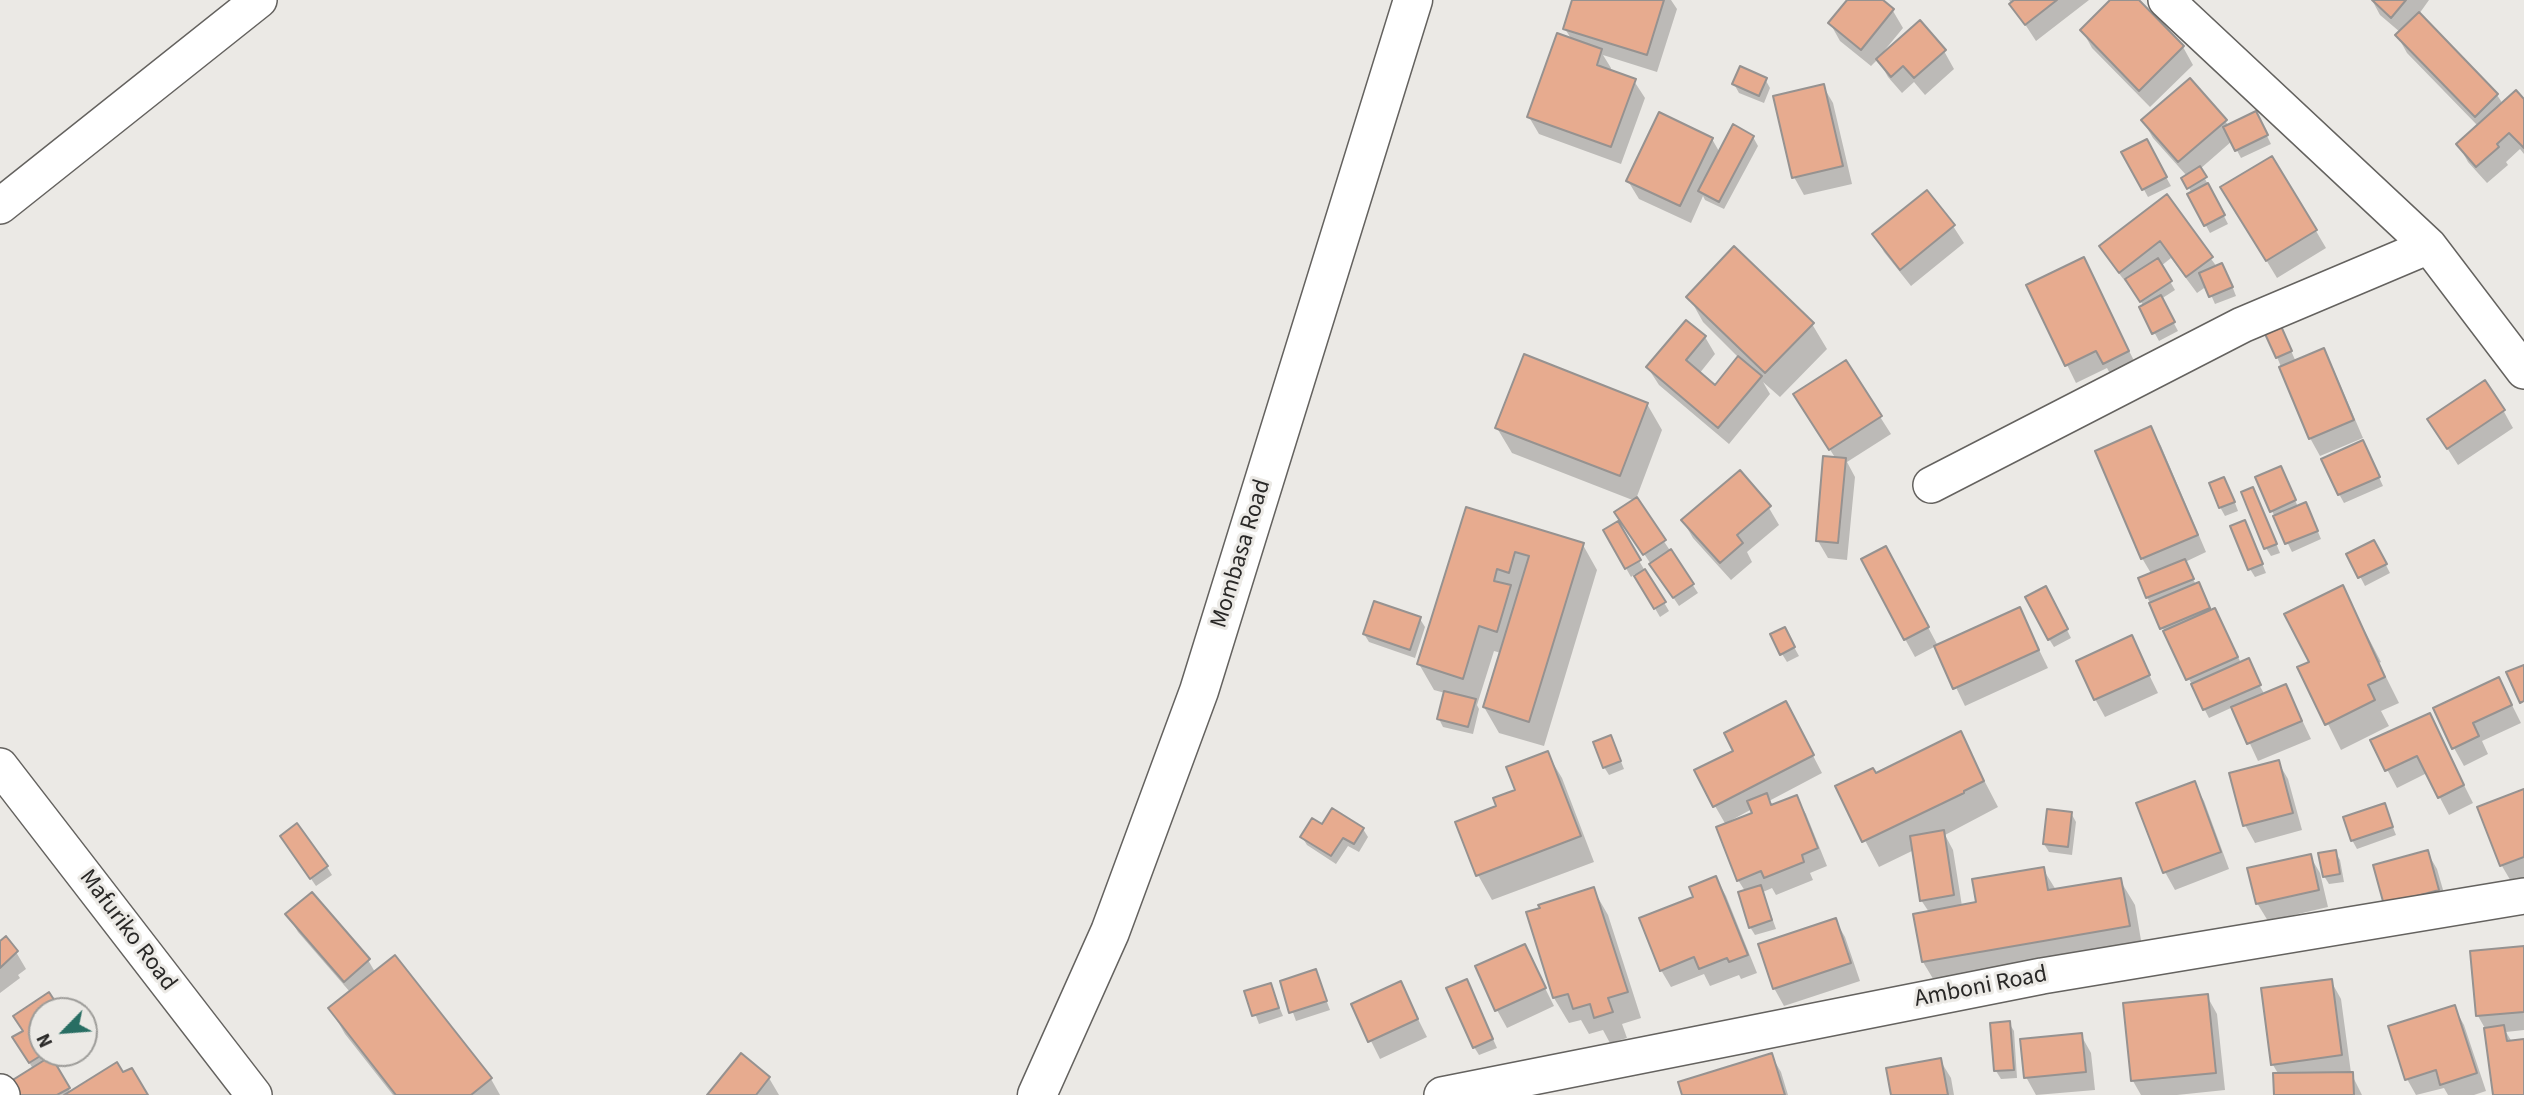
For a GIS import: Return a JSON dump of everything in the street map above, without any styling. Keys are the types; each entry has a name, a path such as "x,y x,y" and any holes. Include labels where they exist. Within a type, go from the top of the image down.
{"highway":[{"name":"Mombasa Road","path":"1037,1095 1110,932 1199,691 1412,0"}],"street":[{"path":"0,206 259,0"},
{"path":"2166,0 2429,246 2524,371"},
{"path":"1931,485 2242,325 2429,246"},
{"name":"Mafuriko Road","path":"0,766 254,1095"},
{"name":"Amboni Road","path":"1442,1095 2042,976 2524,896"}],"building":[{"path":"1572,0 1664,0 1647,55 1563,29"},
{"path":"1847,0 1883,0 1894,9 1861,50 1828,23"},
{"path":"2014,0 2057,0 2025,25 2009,4"},
{"path":"2110,0 2139,0 2184,46 2139,91 2080,30"},
{"path":"2372,0 2406,0 2391,18"},
{"path":"2419,12 2498,94 2475,117 2395,35"},
{"path":"1920,20 1946,50 1914,78 1903,66 1891,77 1876,59"},
{"path":"1557,33 1602,49 1597,65 1636,79 1611,147 1527,117"},
{"path":"1740,66 1767,78 1759,96 1732,84"},
{"path":"2190,78 2227,120 2178,162 2141,120"},
{"path":"1824,84 1843,166 1792,178 1773,96"},
{"path":"2516,90 2524,99 2524,148 2509,133 2497,144 2499,147 2476,167 2456,144"},
{"path":"2256,111 2268,135 2235,151 2223,127"},
{"path":"1659,112 1713,138 1680,206 1626,181"},
{"path":"1733,124 1754,136 1719,202 1698,191"},
{"path":"2147,139 2167,177 2142,190 2121,152"},
{"path":"2272,156 2317,230 2266,261 2220,187"},
{"path":"2200,166 2207,177 2187,189 2181,178"},
{"path":"2208,183 2225,215 2204,226 2187,194"},
{"path":"1927,190 1955,225 1900,270 1872,234"},
{"path":"2167,194 2213,257 2186,277 2160,241 2119,273 2099,246"},
{"path":"1734,246 1814,323 1765,373 1686,297"},
{"path":"2084,257 2129,351 2103,364 2096,351 2065,366 2026,285"},
{"path":"2158,258 2172,281 2140,302 2125,279"},
{"path":"2222,263 2233,287 2209,297 2199,273"},
{"path":"2161,295 2175,322 2152,334 2139,307"},
{"path":"2277,317 2292,351 2276,358 2261,325"},
{"path":"1686,320 1706,336 1686,360 1715,385 1738,356 1762,376 1718,428 1646,367"},
{"path":"2324,348 2354,420 2309,439 2279,367"},
{"path":"1524,354 1648,403 1620,476 1495,428"},
{"path":"1846,360 1882,416 1829,450 1793,394"},
{"path":"2485,380 2505,410 2447,449 2427,419"},
{"path":"2151,426 2198,535 2141,559 2095,451"},
{"path":"2363,440 2380,477 2338,495 2321,459"},
{"path":"1823,456 1846,458 1838,543 1816,541"},
{"path":"2281,466 2296,500 2270,512 2255,477"},
{"path":"1740,470 1771,506 1737,535 1743,543 1720,563 1681,520"},
{"path":"2224,477 2235,502 2219,508 2209,483"},
{"path":"2253,487 2277,544 2264,549 2241,492"},
{"path":"1637,497 1666,540 1643,555 1614,512"},
{"path":"2306,502 2318,531 2285,544 2273,516"},
{"path":"1466,507 1584,543 1529,722 1483,707 1529,556 1515,552 1509,573 1497,569 1494,581 1511,585 1497,632 1479,626 1463,679 1417,664"},
{"path":"2245,520 2263,564 2248,570 2230,526"},
{"path":"1618,521 1641,560 1625,569 1603,530"},
{"path":"2374,540 2387,564 2358,578 2346,554"},
{"path":"1886,546 1929,627 1904,640 1861,559"},
{"path":"1671,549 1694,584 1673,598 1649,564"},
{"path":"2185,559 2194,579 2146,598 2138,578"},
{"path":"1645,569 1666,602 1654,609 1634,576"},
{"path":"2199,582 2210,608 2160,629 2149,603"},
{"path":"2343,585 2385,677 2368,685 2375,700 2325,725 2297,667 2309,662 2284,614"},
{"path":"2046,586 2068,629 2048,640 2025,597"},
{"path":"1374,601 1421,617 1410,650 1363,634"},
{"path":"2020,607 2039,650 1953,689 1934,646"},
{"path":"2215,608 2238,657 2186,680 2163,631"},
{"path":"1785,627 1795,647 1780,655 1770,634"},
{"path":"2132,635 2150,675 2094,700 2076,661"},
{"path":"2249,658 2261,685 2203,710 2191,684"},
{"path":"2524,665 2524,701 2520,703 2506,672"},
{"path":"2499,677 2512,705 2473,723 2479,736 2452,749 2433,708"},
{"path":"2286,684 2302,721 2247,744 2231,707"},
{"path":"1444,691 1476,699 1468,727 1437,719"},
{"path":"1786,701 1814,755 1713,807 1694,770 1733,751 1724,733"},
{"path":"2430,713 2464,785 2438,798 2417,756 2385,771 2370,740"},
{"path":"1961,731 1984,781 1862,842 1835,786 1873,768 1876,773"},
{"path":"1611,735 1621,761 1603,768 1593,742"},
{"path":"1548,751 1581,836 1476,876 1455,822 1496,806 1493,798 1515,790 1506,767"},
{"path":"2279,760 2293,813 2243,826 2229,773"},
{"path":"2195,781 2221,852 2163,873 2136,803"},
{"path":"2524,789 2524,857 2500,866 2477,807"},
{"path":"1767,793 1771,805 1797,795 1818,848 1802,855 1804,862 1764,878 1761,871 1737,881 1716,827 1752,813 1747,801"},
{"path":"2385,803 2393,827 2351,841 2343,817"},
{"path":"1332,808 1364,828 1354,844 1343,838 1331,856 1300,837 1312,818 1322,824"},
{"path":"2047,809 2072,812 2068,847 2043,844"},
{"path":"297,823 328,866 310,879 280,836"},
{"path":"1944,830 1954,895 1920,901 1910,836"},
{"path":"2336,850 2340,874 2323,877 2318,853"},
{"path":"2428,850 2439,890 2384,905 2373,865"},
{"path":"2311,854 2319,890 2256,904 2247,868"},
{"path":"2044,867 2048,890 2121,878 2130,926 1922,962 1913,914 1976,902 1972,879"},
{"path":"1716,876 1748,955 1729,962 1727,958 1699,969 1694,957 1660,971 1639,918 1693,897 1689,887"},
{"path":"1761,885 1772,920 1749,928 1738,892"},
{"path":"1594,887 1628,992 1608,998 1613,1012 1594,1018 1590,1004 1573,1009 1568,994 1553,998 1526,912 1540,908 1538,905"},
{"path":"312,892 370,959 344,982 285,914"},
{"path":"1836,918 1851,963 1773,989 1758,944"},
{"path":"6,936 18,951 0,968 0,941"},
{"path":"1525,944 1546,988 1495,1011 1475,966"},
{"path":"2524,946 2524,1012 2476,1016 2470,951"},
{"path":"395,955 492,1078 471,1095 396,1095 328,1008"},
{"path":"1316,969 1327,1001 1289,1013 1280,981"},
{"path":"1467,979 1493,1039 1473,1048 1446,988"},
{"path":"2332,979 2342,1055 2271,1065 2261,988"},
{"path":"1401,981 1418,1019 1368,1042 1351,1004"},
{"path":"1271,983 1279,1008 1252,1016 1244,991"},
{"path":"2208,994 2216,1073 2131,1081 2123,1003"},
{"path":"2455,1005 2477,1073 2440,1085 2436,1070 2405,1080 2388,1026"},
{"path":"28,1006 28,1061 12,1037 23,1031 13,1016"},
{"path":"2010,1021 2014,1070 1994,1071 1990,1023"},
{"path":"2504,1025 2507,1041 2524,1039 2524,1095 2493,1095 2484,1028"},
{"path":"2082,1033 2086,1072 2024,1078 2020,1039"},
{"path":"741,1053 770,1077 756,1095 707,1095"},
{"path":"1772,1053 1785,1095 1682,1095 1678,1082"},
{"path":"1941,1058 1948,1095 1891,1095 1886,1068"},
{"path":"117,1062 123,1072 132,1068 148,1095 64,1095"},
{"path":"33,1067 58,1067 70,1088 57,1095 0,1095 0,1088"},
{"path":"2353,1072 2354,1095 2274,1095 2273,1073"}]}
